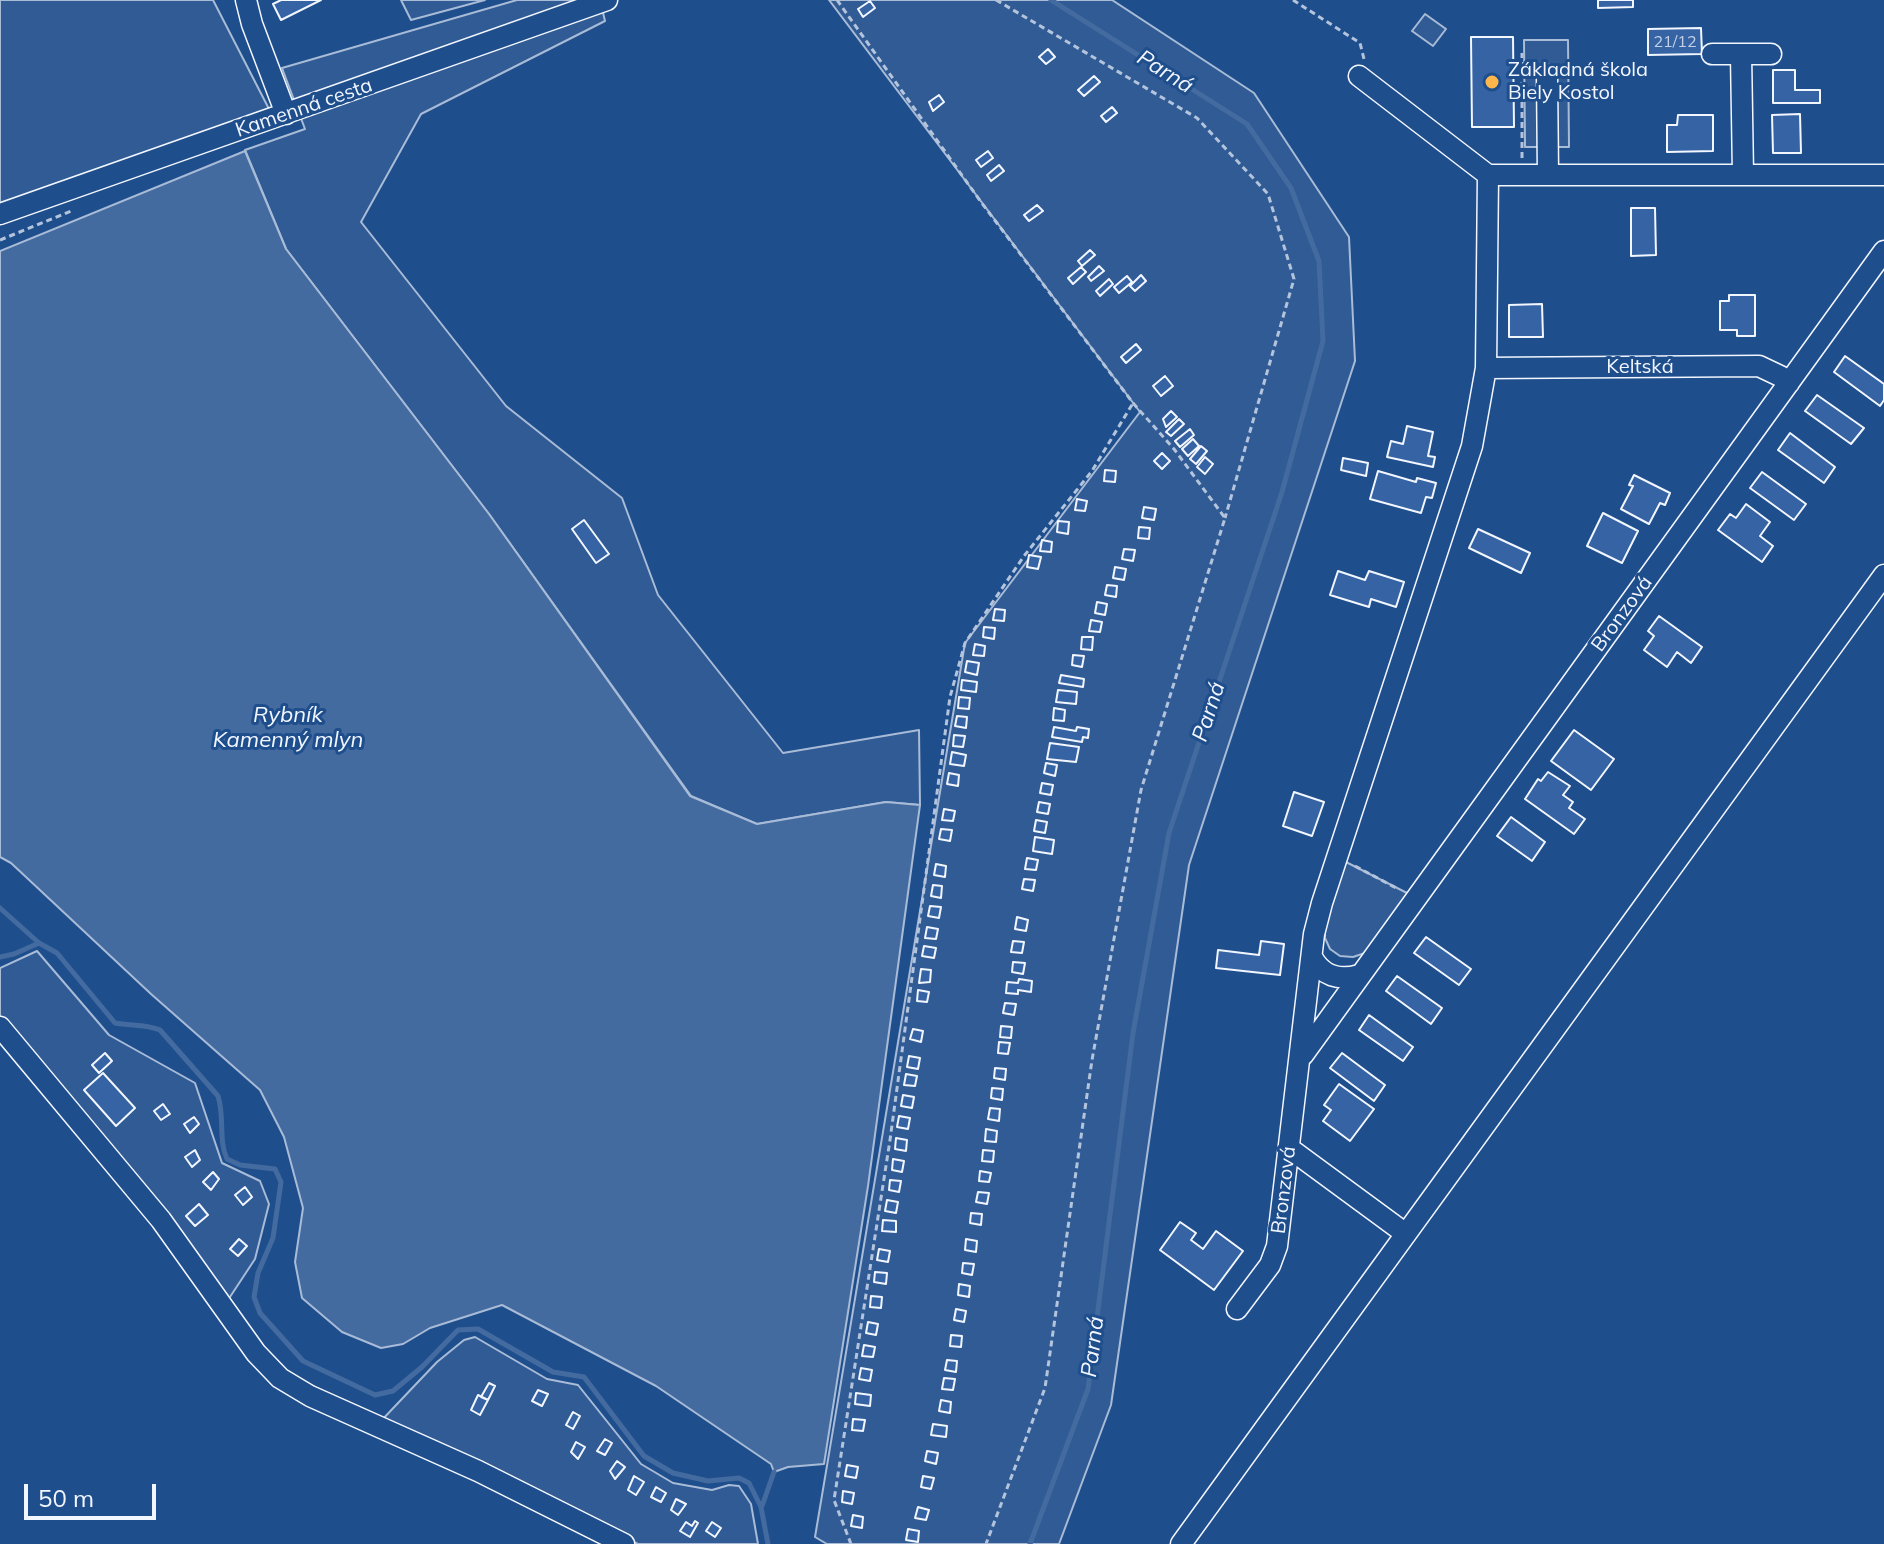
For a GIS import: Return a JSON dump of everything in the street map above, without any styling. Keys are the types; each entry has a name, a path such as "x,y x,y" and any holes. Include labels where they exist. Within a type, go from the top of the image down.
{"street":[{"path":"247,0 252,24 286,114"},
{"name":"Kamenná cesta","path":"0,214 607,0"},
{"path":"1712,54 1771,54"},
{"path":"1741,54 1743,175"},
{"path":"1362,72 1488,175 1884,175"},
{"path":"1547,75 1548,175"},
{"name":"Bronzová","path":"1237,1309 1276,1253 1312,957 1322,903 1472,446 1486,368 1488,175"},
{"name":"Bronzová","path":"1300,1058 1884,251"},
{"name":"Keltská","path":"1486,368 1759,366 1789,383"},
{"path":"1181,1544 1884,575"},
{"path":"1312,957 1328,974 1343,979 1359,975"},
{"path":"0,1027 161,1220 256,1353 280,1378 310,1396 478,1471 624,1544"},
{"path":"1289,1148 1406,1234"}],"path":[{"path":"837,0 972,190 1133,403 1166,439 1225,518"},
{"path":"986,1544 1045,1388 1092,1060 1141,790 1225,518 1294,279 1268,194 1197,118 996,0"},
{"path":"1293,0 1360,43 1362,72"},
{"path":"1522,53 1522,163"},
{"path":"851,1544 834,1500 890,1140 950,697 965,643 1024,556 1092,471 1133,403"},
{"path":"1344,861 1409,894"}],"shaded area":[{"path":"0,0 213,0 269,109 0,206"},
{"path":"401,0 485,0 411,20"},
{"path":"517,0 600,0 605,21 421,114 361,222 506,406 622,498 658,595 783,753 919,730 920,805 886,802 757,824 691,796 489,514 286,249 245,150 305,129 282,68"},
{"path":"829,0 1112,0 1254,93 1349,237 1355,361 1189,865 1111,1405 1059,1544 827,1544 815,1537 965,643 1140,412"},
{"path":"1425,14 1446,29 1433,46 1412,31"},
{"path":"1524,40 1568,40 1569,147 1525,147"},
{"path":"1344,861 1409,894 1365,953 1353,957 1340,956 1330,949 1325,938 1325,922"},
{"path":"37,951 109,1035 195,1083 222,1163 260,1181 269,1204 255,1259 226,1303 0,1021 0,968"},
{"path":"475,1337 547,1379 578,1385 641,1464 673,1483 712,1490 729,1485 739,1486 751,1504 758,1544 638,1544 380,1422 437,1362 464,1340"}],"water":[{"name":"Rybník Kamenný mlyn","path":"245,151 286,249 489,514 690,796 757,824 886,802 920,805 868,1186 824,1464 788,1467 774,1472 771,1464 656,1386 502,1305 430,1328 403,1344 381,1348 342,1332 302,1298 295,1262 303,1208 284,1137 260,1090 151,994 11,863 0,857 0,251"}],"building":[{"path":"281,0 321,0 281,20 273,4"},
{"path":"1598,0 1633,0 1633,7 1598,8"},
{"path":"870,1 875,8 863,17 858,9"},
{"path":"1701,28 1702,54 1648,55 1648,29"},
{"name":"Základná škola Biely Kostol","path":"1471,37 1513,37 1514,127 1472,127"},
{"path":"1048,49 1055,57 1046,64 1039,57"},
{"path":"1773,70 1795,70 1795,90 1820,90 1820,103 1773,103"},
{"path":"1094,76 1100,82 1084,96 1078,90"},
{"path":"939,95 944,102 933,111 929,102"},
{"path":"1112,107 1117,113 1106,122 1101,116"},
{"path":"1800,114 1801,153 1773,153 1772,115"},
{"path":"1678,115 1713,115 1713,151 1667,152 1667,125 1677,125"},
{"path":"988,151 993,158 981,167 976,160"},
{"path":"999,165 1004,171 991,181 987,175"},
{"path":"1037,205 1043,211 1029,221 1024,215"},
{"path":"1631,208 1655,208 1656,255 1631,256"},
{"path":"1090,250 1095,255 1082,266 1078,261"},
{"path":"1099,266 1104,271 1091,281 1088,277"},
{"path":"1081,267 1086,272 1073,284 1068,278"},
{"path":"1141,275 1146,281 1135,291 1130,286"},
{"path":"1127,276 1132,282 1119,293 1114,287"},
{"path":"1109,279 1113,284 1100,296 1096,291"},
{"path":"1729,295 1755,295 1755,336 1737,336 1737,330 1720,330 1720,301 1729,301"},
{"path":"1542,304 1543,337 1509,337 1509,305"},
{"path":"1136,344 1141,350 1126,363 1121,357"},
{"path":"1845,356 1884,384 1884,400 1880,406 1834,372"},
{"path":"1165,376 1173,386 1161,396 1153,386"},
{"path":"1817,395 1864,428 1851,444 1805,411"},
{"path":"1171,411 1177,417 1166,427 1163,419"},
{"path":"1179,419 1184,424 1171,436 1166,432"},
{"path":"1407,426 1433,432 1428,456 1435,457 1433,467 1387,457 1391,441 1403,444"},
{"path":"1190,429 1194,435 1180,447 1175,441"},
{"path":"1790,433 1835,467 1824,483 1778,450"},
{"path":"1193,439 1199,446 1188,456 1182,449"},
{"path":"1201,446 1207,451 1196,464 1190,459"},
{"path":"1162,453 1170,461 1162,469 1154,461"},
{"path":"1205,457 1213,464 1205,474 1197,467"},
{"path":"1343,458 1368,463 1366,476 1341,470"},
{"path":"1105,470 1116,471 1115,482 1104,481"},
{"path":"1378,471 1416,482 1417,478 1436,483 1432,498 1426,497 1421,513 1370,499"},
{"path":"1762,472 1806,504 1794,520 1750,488"},
{"path":"1634,475 1670,493 1665,505 1660,503 1649,524 1621,509 1633,486 1629,485"},
{"path":"1077,499 1087,501 1085,511 1075,510"},
{"path":"1746,504 1770,522 1760,536 1773,546 1762,562 1718,530 1730,514 1736,518"},
{"path":"1144,507 1156,509 1154,520 1142,518"},
{"path":"1603,513 1638,531 1622,563 1587,546"},
{"path":"584,520 609,554 596,563 572,529"},
{"path":"1058,521 1069,522 1068,534 1057,532"},
{"path":"1139,527 1150,528 1149,539 1138,538"},
{"path":"1478,529 1530,553 1521,573 1469,548"},
{"path":"1042,540 1052,542 1051,552 1040,551"},
{"path":"1124,549 1135,550 1133,561 1122,559"},
{"path":"1029,555 1041,557 1038,569 1027,567"},
{"path":"1115,567 1126,569 1124,580 1113,578"},
{"path":"1338,571 1365,580 1369,571 1404,582 1396,607 1371,599 1369,607 1330,595"},
{"path":"1107,585 1117,586 1116,597 1105,595"},
{"path":"1097,602 1107,604 1105,615 1095,613"},
{"path":"995,609 1005,610 1004,621 993,620"},
{"path":"1659,616 1702,647 1691,663 1677,652 1667,667 1644,650 1654,636 1648,631"},
{"path":"1091,620 1102,622 1100,632 1089,631"},
{"path":"984,627 995,628 994,639 983,637"},
{"path":"1082,637 1093,637 1092,650 1081,649"},
{"path":"975,644 985,646 984,656 973,655"},
{"path":"1073,655 1084,656 1082,667 1072,665"},
{"path":"967,661 979,663 977,675 965,672"},
{"path":"1061,675 1084,679 1083,687 1059,683"},
{"path":"962,680 977,682 976,692 961,690"},
{"path":"1058,690 1077,692 1076,704 1056,702"},
{"path":"959,697 970,698 969,709 958,708"},
{"path":"1054,708 1065,710 1064,721 1053,720"},
{"path":"957,716 967,717 966,728 955,726"},
{"path":"1054,727 1076,731 1077,727 1089,729 1088,738 1083,737 1082,742 1052,737"},
{"path":"1574,730 1614,759 1591,790 1551,761"},
{"path":"954,735 965,736 963,747 953,746"},
{"path":"1050,743 1079,747 1076,762 1047,759"},
{"path":"952,752 966,755 964,766 950,764"},
{"path":"1046,763 1057,765 1055,776 1044,773"},
{"path":"1548,772 1570,786 1563,795 1573,802 1569,808 1585,819 1574,834 1525,799 1538,779 1541,781"},
{"path":"949,773 959,775 958,786 947,784"},
{"path":"1042,783 1053,785 1051,795 1040,793"},
{"path":"1294,792 1324,802 1312,836 1283,826"},
{"path":"1039,802 1050,804 1048,814 1037,812"},
{"path":"944,809 955,811 953,821 942,820"},
{"path":"1511,817 1545,842 1532,861 1497,836"},
{"path":"1036,820 1047,822 1045,833 1034,831"},
{"path":"941,829 952,830 950,841 939,839"},
{"path":"1035,837 1054,840 1052,854 1033,851"},
{"path":"1027,858 1038,860 1036,870 1025,869"},
{"path":"936,864 946,866 945,877 934,875"},
{"path":"1024,879 1035,880 1033,891 1022,889"},
{"path":"933,885 942,886 941,898 931,896"},
{"path":"930,906 941,907 939,918 928,916"},
{"path":"1017,917 1028,920 1026,931 1015,929"},
{"path":"927,927 938,929 936,939 925,938"},
{"path":"1426,937 1471,969 1459,985 1414,953"},
{"path":"1013,941 1024,942 1022,953 1011,952"},
{"path":"1261,941 1284,944 1280,975 1216,968 1218,950 1259,955"},
{"path":"924,946 936,948 934,958 922,956"},
{"path":"1013,962 1025,963 1023,974 1012,972"},
{"path":"921,969 931,970 930,982 919,983"},
{"path":"1397,976 1442,1008 1431,1024 1386,991"},
{"path":"1019,979 1032,981 1031,992 1018,990 1018,994 1006,993 1007,982 1018,983"},
{"path":"918,990 929,992 927,1002 917,1001"},
{"path":"1005,1003 1016,1004 1014,1015 1003,1013"},
{"path":"1369,1015 1413,1047 1403,1061 1359,1030"},
{"path":"1001,1026 1012,1027 1011,1038 1000,1037"},
{"path":"913,1029 923,1031 921,1042 910,1039"},
{"path":"999,1042 1010,1043 1008,1054 998,1053"},
{"path":"105,1053 112,1061 99,1073 92,1065"},
{"path":"1342,1053 1385,1085 1374,1101 1330,1068"},
{"path":"909,1056 920,1058 918,1069 907,1067"},
{"path":"995,1068 1006,1069 1005,1080 994,1078"},
{"path":"103,1073 135,1108 116,1126 84,1090"},
{"path":"906,1074 917,1076 915,1086 904,1085"},
{"path":"1339,1084 1374,1109 1350,1141 1323,1121 1331,1110 1324,1105"},
{"path":"992,1088 1003,1089 1002,1100 991,1098"},
{"path":"903,1095 914,1097 912,1108 901,1106"},
{"path":"163,1104 170,1114 161,1120 154,1111"},
{"path":"990,1108 1000,1109 999,1121 988,1119"},
{"path":"899,1116 910,1118 908,1129 897,1127"},
{"path":"194,1117 199,1124 190,1133 184,1124"},
{"path":"986,1129 997,1131 996,1142 985,1141"},
{"path":"896,1138 907,1140 906,1151 895,1149"},
{"path":"195,1150 200,1160 192,1167 185,1157"},
{"path":"983,1150 994,1151 993,1162 982,1161"},
{"path":"893,1159 904,1161 902,1172 892,1170"},
{"path":"980,1171 991,1173 989,1182 979,1181"},
{"path":"213,1172 219,1179 211,1190 203,1182"},
{"path":"890,1180 901,1181 899,1192 889,1190"},
{"path":"245,1187 252,1197 243,1205 235,1195"},
{"path":"978,1192 989,1193 987,1204 976,1202"},
{"path":"887,1200 898,1202 896,1213 885,1211"},
{"path":"199,1204 208,1215 195,1226 186,1216"},
{"path":"971,1213 982,1214 981,1225 970,1223"},
{"path":"883,1220 896,1221 896,1232 882,1231"},
{"path":"1180,1222 1196,1233 1191,1240 1203,1249 1216,1231 1243,1251 1214,1290 1160,1250"},
{"path":"239,1239 247,1246 238,1256 230,1249"},
{"path":"966,1239 977,1241 976,1252 965,1250"},
{"path":"879,1249 890,1251 888,1262 877,1260"},
{"path":"963,1263 974,1264 972,1275 962,1273"},
{"path":"875,1272 887,1273 886,1284 874,1282"},
{"path":"959,1284 970,1286 969,1297 958,1295"},
{"path":"871,1296 882,1297 881,1308 870,1307"},
{"path":"956,1309 966,1311 964,1322 954,1320"},
{"path":"868,1322 878,1324 876,1335 866,1333"},
{"path":"951,1335 962,1336 961,1347 950,1346"},
{"path":"864,1345 875,1347 873,1357 862,1356"},
{"path":"947,1360 957,1361 956,1372 945,1370"},
{"path":"861,1368 872,1370 870,1381 859,1379"},
{"path":"944,1378 955,1379 953,1390 942,1389"},
{"path":"489,1383 495,1386 488,1400 481,1397"},
{"path":"538,1390 548,1394 542,1406 532,1401"},
{"path":"856,1393 871,1395 870,1406 855,1404"},
{"path":"478,1395 488,1400 480,1415 471,1410"},
{"path":"941,1400 951,1402 950,1413 939,1411"},
{"path":"573,1412 580,1416 573,1429 566,1425"},
{"path":"853,1419 865,1420 863,1431 852,1430"},
{"path":"933,1424 947,1426 946,1437 931,1435"},
{"path":"605,1439 612,1443 605,1455 597,1451"},
{"path":"576,1442 585,1447 578,1459 571,1452"},
{"path":"927,1451 938,1453 936,1464 925,1461"},
{"path":"617,1461 625,1467 615,1479 610,1471"},
{"path":"847,1465 858,1467 856,1478 845,1476"},
{"path":"634,1476 644,1482 636,1495 628,1490"},
{"path":"923,1476 934,1478 931,1489 921,1487"},
{"path":"656,1487 666,1493 661,1502 651,1497"},
{"path":"843,1491 854,1493 852,1504 842,1502"},
{"path":"676,1499 686,1504 678,1515 671,1510"},
{"path":"918,1507 929,1510 926,1520 915,1518"},
{"path":"853,1515 863,1517 862,1528 851,1526"},
{"path":"695,1521 698,1523 690,1537 680,1531 686,1522 692,1526"},
{"path":"712,1522 721,1528 715,1537 706,1531"},
{"path":"908,1529 919,1531 918,1542 906,1540"}],"waterway":[{"name":"Parná","path":"1030,1544 1088,1389 1133,1033 1169,833 1282,492 1323,341 1319,261 1291,188 1247,124 1051,0"},
{"path":"0,908 39,943 57,953 115,1023 160,1030 218,1096 227,1159 240,1165 275,1169 281,1182 273,1238 258,1273 254,1297 260,1313 303,1361 375,1395 393,1391 458,1330 478,1329 553,1372 584,1377 644,1456 673,1473 708,1481 739,1478 749,1483 761,1507 768,1544"},
{"path":"0,957 39,943"},
{"path":"762,1506 774,1472"}],"place":[{"name":"Základná škola Biely Kostol","path":"1492,82"}]}
